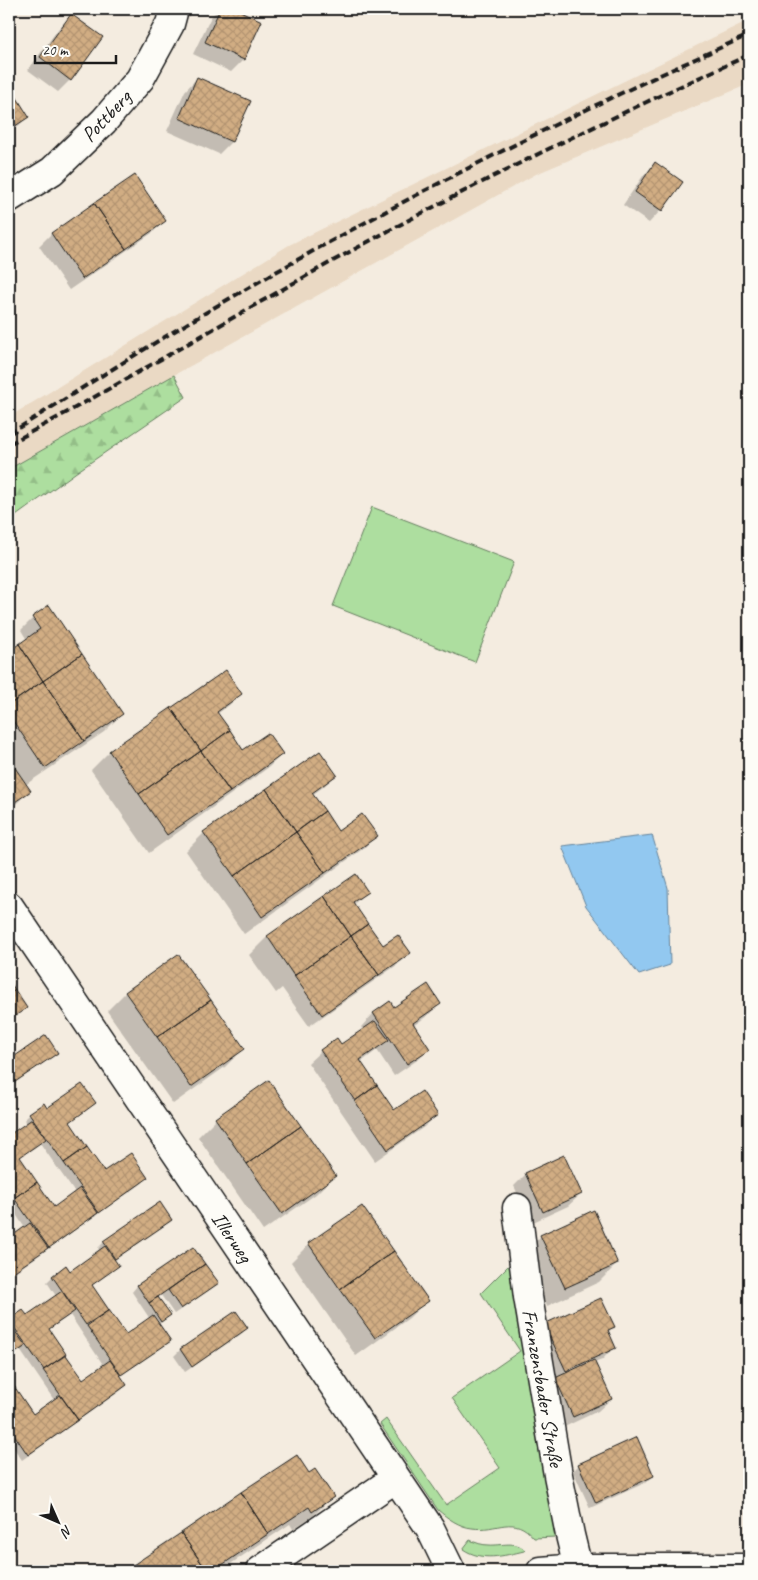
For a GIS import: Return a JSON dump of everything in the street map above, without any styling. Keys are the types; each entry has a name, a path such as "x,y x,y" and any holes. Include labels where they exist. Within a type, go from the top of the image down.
{"street":[{"name":"Pottberg","path":"9,198 52,171 110,114 140,79 170,24 174,9"},
{"name":"Illerweg","path":"9,906 430,1528 445,1556 450,1571"},
{"name":"Franzensbader Straße","path":"517,1208 528,1297 558,1475 578,1568"},
{"path":"260,1571 396,1478"},
{"path":"541,1571 578,1568 749,1568"}],"shaded area":[{"path":"749,20 749,84 536,174 9,469 9,417 289,245"}],"green space":[{"path":"174,375 186,397 9,521 9,469"},
{"path":"372,507 514,562 475,662 333,606"},
{"path":"510,1264 556,1537 534,1538 519,1526 512,1525 481,1529 467,1527 450,1519 438,1510 380,1424 386,1419 446,1505 500,1468 452,1398 520,1351 481,1293"},
{"path":"470,1540 486,1545 513,1544 525,1550 493,1557 478,1556 463,1549"}],"water":[{"path":"652,835 668,888 670,965 639,975 586,906 562,846"}],"building":[{"path":"220,9 236,9 262,21 244,60 205,42"},
{"path":"71,14 103,37 71,81 40,57"},
{"path":"197,77 251,101 232,142 179,118"},
{"path":"9,85 29,117 9,130"},
{"path":"655,162 683,182 662,211 635,192"},
{"path":"135,175 166,221 126,249 94,203"},
{"path":"94,203 126,249 82,279 51,233"},
{"path":"49,605 82,654 43,681 19,644 40,629 32,617"},
{"path":"19,644 43,681 9,705 9,651"},
{"path":"82,654 123,714 84,741 43,681"},
{"path":"226,670 242,694 217,712 230,730 201,751 171,708"},
{"path":"43,681 84,741 45,768 9,715 9,705"},
{"path":"171,708 201,751 139,794 109,751"},
{"path":"230,730 243,750 268,733 283,754 230,792 201,751"},
{"path":"201,751 230,792 167,835 139,794"},
{"path":"320,751 337,775 312,793 325,811 296,832 266,789"},
{"path":"9,759 31,791 9,806"},
{"path":"266,789 296,832 234,876 203,832"},
{"path":"325,811 338,831 362,814 378,836 325,873 296,832"},
{"path":"296,832 325,873 262,917 234,876"},
{"path":"356,874 368,892 353,902 368,924 351,936 324,896"},
{"path":"324,896 351,936 294,976 267,936"},
{"path":"368,924 383,945 398,935 411,953 379,975 351,936"},
{"path":"351,936 379,975 322,1015 294,976"},
{"path":"178,954 211,1000 157,1037 125,992"},
{"path":"9,980 15,990 9,995"},
{"path":"428,984 441,1004 413,1023 430,1049 407,1064 373,1013 390,1001 394,1007"},
{"path":"15,990 27,1008 9,1020 9,995"},
{"path":"211,1000 245,1049 191,1087 157,1037"},
{"path":"375,1021 389,1040 360,1060 377,1085 355,1101 320,1050 337,1038 341,1044"},
{"path":"46,1035 58,1053 9,1086 9,1060"},
{"path":"269,1080 301,1126 247,1164 215,1118"},
{"path":"82,1084 96,1103 70,1122 87,1147 64,1163 29,1113 44,1103 47,1108"},
{"path":"377,1085 394,1110 422,1091 438,1115 388,1150 355,1101"},
{"path":"32,1119 46,1139 20,1157 37,1182 14,1198 9,1190 9,1135"},
{"path":"301,1126 336,1176 282,1214 247,1164"},
{"path":"87,1147 104,1171 131,1153 148,1178 99,1213 64,1163"},
{"path":"564,1155 582,1194 543,1212 525,1173"},
{"path":"37,1182 54,1207 80,1188 98,1213 49,1248 14,1198"},
{"path":"160,1202 172,1220 115,1259 103,1241"},
{"path":"362,1206 394,1251 340,1289 308,1243"},
{"path":"594,1210 618,1264 565,1288 540,1235"},
{"path":"30,1223 48,1248 9,1275 9,1238"},
{"path":"105,1246 119,1266 92,1285 109,1310 86,1325 52,1276 66,1265 70,1271"},
{"path":"193,1247 205,1264 149,1303 137,1285"},
{"path":"394,1251 429,1301 375,1338 340,1289"},
{"path":"205,1264 219,1283 181,1309 168,1290"},
{"path":"62,1291 75,1311 49,1329 66,1354 44,1370 9,1320 23,1310 27,1315"},
{"path":"158,1297 171,1315 161,1322 149,1303"},
{"path":"601,1298 615,1327 608,1330 616,1348 566,1371 544,1324"},
{"path":"109,1310 126,1334 153,1315 171,1341 121,1375 87,1326"},
{"path":"236,1311 248,1328 192,1367 180,1349"},
{"path":"11,1326 26,1346 9,1357 9,1327"},
{"path":"66,1355 83,1379 110,1360 127,1385 78,1420 43,1370"},
{"path":"594,1360 612,1399 573,1417 555,1378"},
{"path":"9,1378 16,1389 9,1394"},
{"path":"16,1389 33,1414 60,1395 78,1420 28,1455 9,1427 9,1394"},
{"path":"9,1428 14,1435 9,1438"},
{"path":"637,1437 654,1476 596,1503 578,1464"},
{"path":"297,1455 309,1473 315,1469 334,1497 312,1512 309,1507 268,1534 241,1492"},
{"path":"241,1492 268,1534 213,1571 207,1571 181,1533"},
{"path":"181,1533 207,1571 124,1571"}],"railway":[{"path":"9,434 247,288 388,210 603,102 749,35"},
{"path":"9,444 392,229 544,151 749,55"}]}
